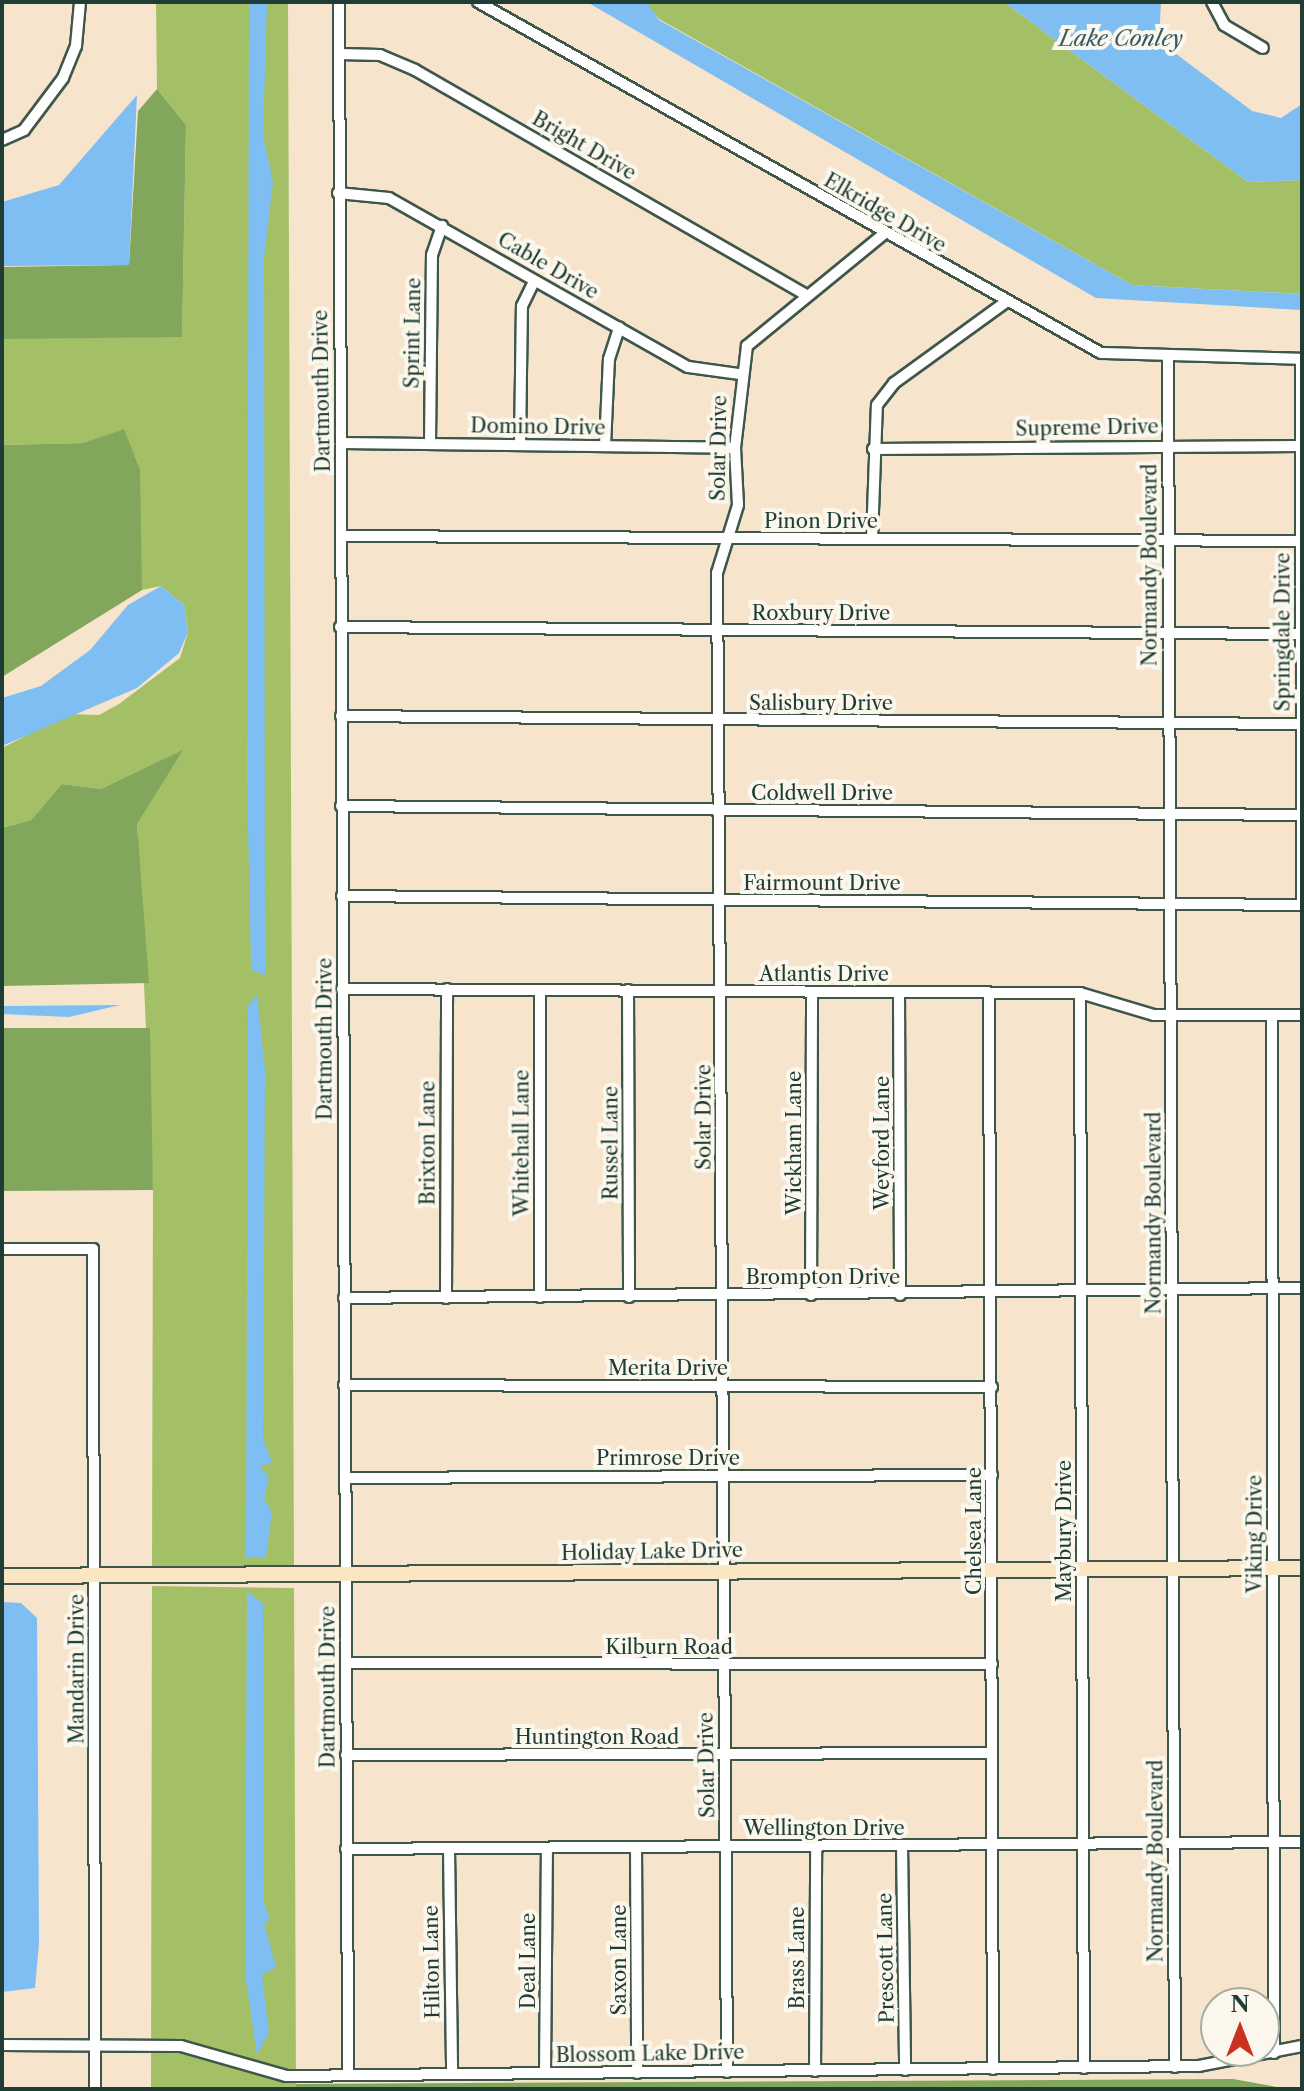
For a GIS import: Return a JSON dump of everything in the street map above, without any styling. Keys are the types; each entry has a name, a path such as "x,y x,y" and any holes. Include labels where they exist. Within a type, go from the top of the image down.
{"street":[{"path":"2,140 24,130 63,78 76,46 80,2"},
{"name":"Dartmouth Drive","path":"339,2 348,2075"},
{"name":"Elkridge Drive","path":"478,2 497,7 884,234 1101,353 1168,359 1302,359"},
{"path":"1212,2 1224,25 1263,48"},
{"name":"Bright Drive","path":"339,54 380,55 415,70 805,294"},
{"name":"Cable Drive","path":"338,193 389,198 688,367 739,374"},
{"name":"Sprint Lane","path":"430,443 432,255 442,226"},
{"name":"Solar Drive","path":"727,2072 717,573 738,505 735,448 739,374 761,329 805,294 864,258 884,234"},
{"path":"520,445 522,306 534,281"},
{"path":"872,539 872,416 894,383 1006,302"},
{"path":"605,446 609,359 619,328"},
{"name":"Normandy Boulevard","path":"1168,359 1175,2067"},
{"name":"Springdale Drive","path":"1302,359 1302,905"},
{"name":"Domino Drive","path":"342,443 735,448"},
{"name":"Supreme Drive","path":"873,449 1301,446"},
{"name":"Pinon Drive","path":"341,536 1301,541"},
{"name":"Roxbury Drive","path":"340,627 1301,634"},
{"name":"Salisbury Drive","path":"341,716 1302,724"},
{"name":"Coldwell Drive","path":"341,806 1302,815"},
{"name":"Fairmount Drive","path":"342,896 1302,905"},
{"name":"Atlantis Drive","path":"342,989 1080,993 1172,1015 1302,1015"},
{"name":"Brixton Lane","path":"446,1298 447,989"},
{"name":"Whitehall Lane","path":"540,990 540,1297"},
{"name":"Russel Lane","path":"628,990 629,1297"},
{"name":"Wickham Lane","path":"811,1295 812,992"},
{"name":"Weyford Lane","path":"899,992 900,1295"},
{"name":"Chelsea Lane","path":"989,993 993,2069"},
{"name":"Maybury Drive","path":"1080,993 1084,2068"},
{"name":"Viking Drive","path":"1272,1015 1274,1987"},
{"name":"Mandarin Drive","path":"2,1249 93,1249 95,2089"},
{"name":"Brompton Drive","path":"344,1298 1081,1294 1302,1288"},
{"name":"Merita Drive","path":"344,1385 992,1387"},
{"name":"Primrose Drive","path":"345,1478 992,1475"},
{"name":"Holiday Lake Drive","path":"2,1576 1302,1568"},
{"name":"Kilburn Road","path":"346,1663 724,1666 992,1664"},
{"name":"Huntington Road","path":"346,1755 992,1753"},
{"name":"Wellington Drive","path":"346,1849 1302,1842"},
{"name":"Prescott Lane","path":"902,1845 905,2070"},
{"name":"Brass Lane","path":"815,2071 816,1846"},
{"name":"Saxon Lane","path":"636,1847 637,2073"},
{"name":"Deal Lane","path":"545,2073 547,1848"},
{"name":"Hilton Lane","path":"449,1849 452,2074"},
{"name":"Blossom Lake Drive","path":"2,2045 181,2046 214,2051 257,2071 348,2075 1175,2067 1200,2063"},
{"name":"Blossom Lake Drive","path":"1280,2052 1302,2046"}],"green space":[{"path":"156,2 288,2 294,1566 152,1568 153,1190 137,823 181,752 101,789 62,784 31,820 2,828 2,748 68,714 99,715 119,704 180,658 188,632 184,605 161,586 142,590 135,456 84,443 2,445 2,338 182,336 186,125 157,89"},
{"path":"1004,2 1248,182 1302,180 1302,294 1132,285 659,19 646,4"},
{"path":"157,89 186,125 182,337 2,339 2,267 129,265 138,111"},
{"path":"124,429 140,470 142,590 2,677 2,445 84,443"},
{"path":"183,750 137,824 149,983 2,986 2,828 31,820 62,784 101,789"},
{"path":"2,1028 150,1028 153,1190 2,1191"},
{"path":"152,1586 294,1588 296,2089 151,2089"},
{"path":"1233,2079 1283,2088 296,2089 296,2084"}],"water":[{"path":"249,2 267,2 263,135 273,182 264,258 265,975 252,970 251,961 247,782"},
{"path":"587,2 647,2 659,20 1132,285 1302,294 1302,310 1096,298"},
{"name":"Lake Conley","path":"1004,2 1161,2 1159,41 1252,111 1281,118 1302,104 1302,180 1248,182"},
{"path":"137,95 129,265 2,266 2,202 59,185"},
{"path":"161,586 184,605 188,632 179,653 137,688 2,746 2,698 41,686 90,650 128,605"},
{"path":"257,995 265,1069 263,1439 272,1462 260,1467 269,1477 264,1499 272,1512 266,1557 246,1557 248,1006"},
{"path":"120,1005 69,1017 2,1014 2,1006"},
{"path":"247,1591 263,1604 264,1903 270,1920 264,1923 276,1967 262,1975 269,2032 257,2055 245,1973"},
{"path":"2,1602 21,1603 37,1618 39,1943 35,1988 2,1992"}]}
